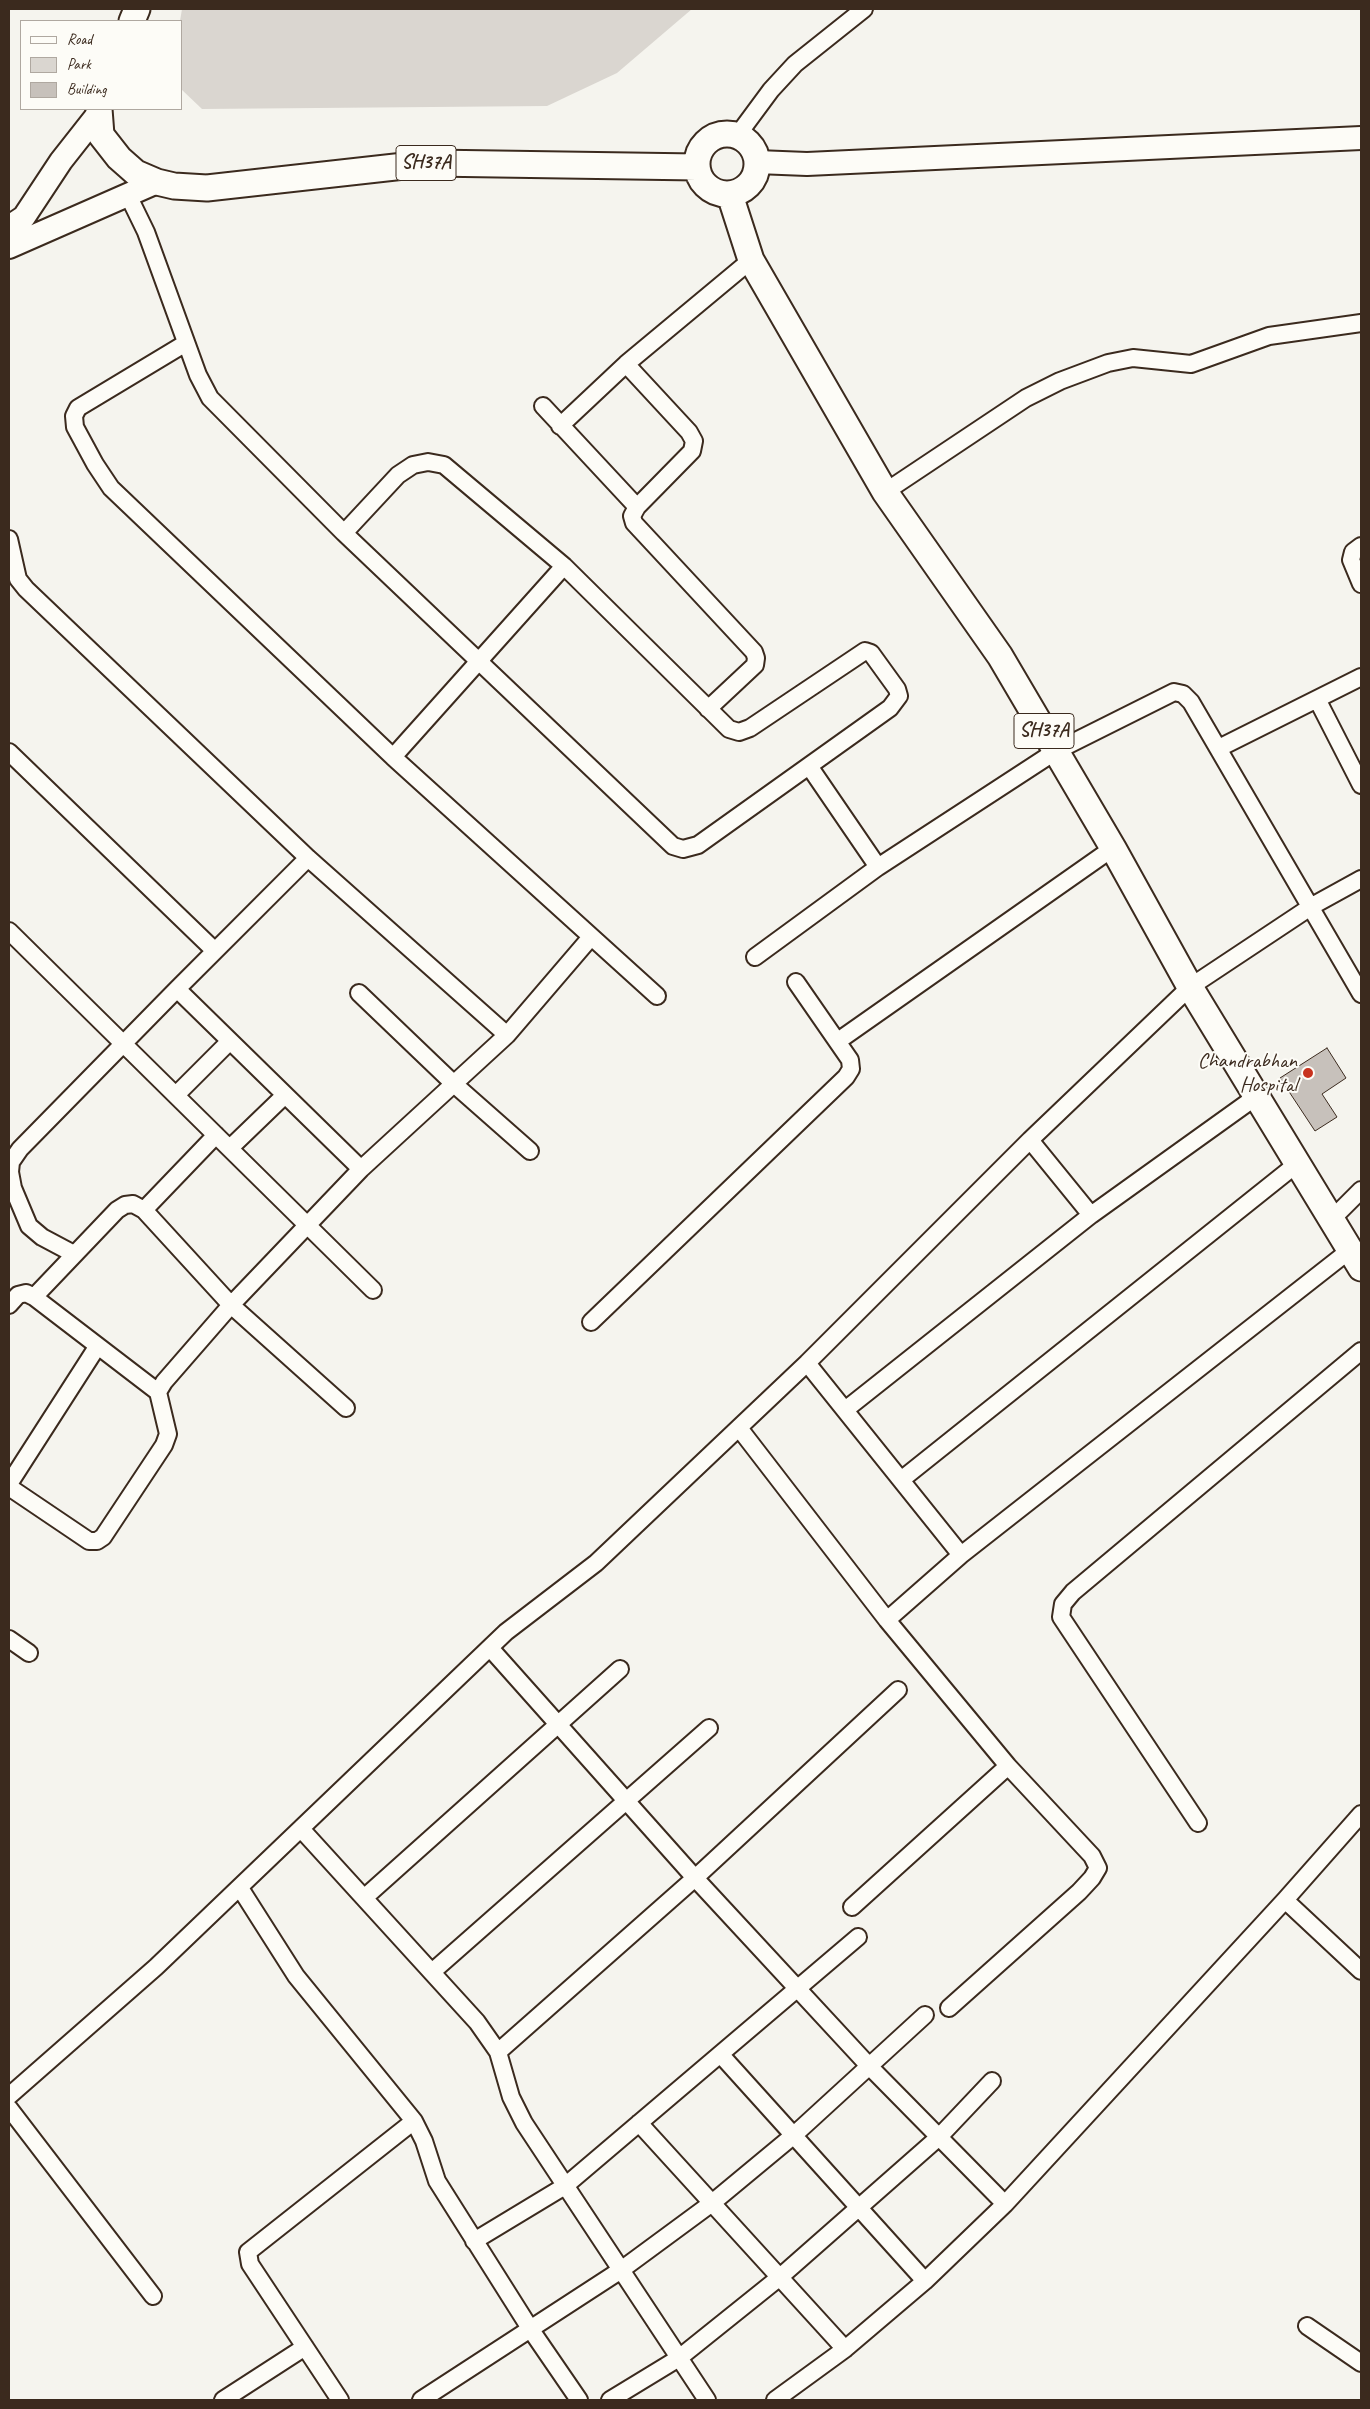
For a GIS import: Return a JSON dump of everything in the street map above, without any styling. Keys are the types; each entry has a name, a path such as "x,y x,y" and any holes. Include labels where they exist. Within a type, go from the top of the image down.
{"main road":[{"path":"9,227 24,217 61,161 98,111"},
{"name":"SH37A","path":"98,111 101,135 119,158 136,173 157,182 174,186 207,188 431,163 697,167"},
{"path":"725,134 737,136 747,142 754,151 757,162 756,174 750,184 741,192 730,195 718,193 708,187 700,178 697,167 698,155 704,145 713,138 725,134"},
{"path":"757,162 807,164 1361,138"},
{"path":"9,246 157,182"},
{"name":"SH37A","path":"730,195 751,260 886,492 1000,656 1113,848 1190,987 1356,1259"}],"street":[{"path":"737,136 771,90 795,64 864,9"},
{"path":"128,195 146,232 198,375 210,398 344,533 673,846 682,849 698,845 896,702 899,696 897,689 871,653 865,651 750,728 739,732 729,729 564,566 444,464 428,462 413,465 398,476 344,533"},
{"path":"560,426 626,364 751,260"},
{"path":"886,492 1026,398 1060,381 1108,363 1133,358 1191,364 1270,336 1361,323"},
{"path":"186,343 78,408 74,416 75,426 95,464 111,488 393,757 657,996"},
{"path":"626,364 689,432 694,441 692,451 637,507 632,516 634,523 754,652 756,658 754,665 708,709"},
{"path":"543,406 637,507"},
{"path":"9,539 18,579 26,588 308,858 507,1035"},
{"path":"1361,546 1354,552 1351,560 1361,584"},
{"path":"393,757 564,566"},
{"path":"1219,748 1361,677"},
{"path":"755,957 878,867 1056,751 1174,692 1183,694 1191,702 1312,906 1361,994"},
{"path":"1317,699 1361,785"},
{"path":"9,752 215,950"},
{"path":"809,766 878,867"},
{"path":"838,1041 1113,848"},
{"path":"74,1254 42,1237 29,1226 14,1188 10,1172 11,1162 20,1149 308,858"},
{"path":"9,2096 156,1967 302,1830 506,1632 596,1563 808,1363 1030,1140 1190,987 1312,906 1361,879"},
{"path":"9,931 373,1290"},
{"path":"158,1392 164,1382 231,1305 308,1224 361,1169 507,1035 591,937"},
{"path":"591,1322 846,1078 851,1069 850,1060 796,982"},
{"path":"177,989 361,1169"},
{"path":"359,993 454,1084 530,1151"},
{"path":"176,1095 230,1041"},
{"path":"230,1148 285,1095"},
{"path":"845,1410 1091,1215 1257,1096"},
{"path":"144,1210 216,1135"},
{"path":"1030,1140 1091,1215"},
{"path":"901,1480 1298,1163"},
{"path":"1332,1219 1361,1190"},
{"path":"34,1297 125,1204 133,1204 144,1210 231,1305 346,1408"},
{"path":"887,1620 961,1555 1356,1259"},
{"path":"9,1305 18,1295 26,1293 34,1297 158,1392 168,1434 164,1445 103,1537 97,1541 89,1541 9,1485 97,1347"},
{"path":"1198,1824 1061,1617 1063,1604 1073,1592 1361,1350"},
{"path":"808,1363 961,1555"},
{"path":"739,1428 887,1620 1008,1766 1092,1856 1098,1868 1092,1878 1079,1892 949,2008"},
{"path":"9,1638 30,1653"},
{"path":"490,1648 695,1878 870,2066 1005,2204"},
{"path":"364,1898 620,1669"},
{"path":"498,2052 695,1878 898,1690"},
{"path":"432,1972 709,1728"},
{"path":"852,1907 1008,1766"},
{"path":"775,2400 845,2349 925,2281 1005,2204 1285,1900 1361,1814"},
{"path":"302,1830 477,2022 498,2052 511,2097 524,2123 707,2400"},
{"path":"240,1888 296,1976 414,2121 424,2140 437,2181 531,2330 579,2400"},
{"path":"1285,1900 1361,1971"},
{"path":"474,2241 565,2186 858,1937"},
{"path":"421,2400 621,2270 712,2203 794,2135 925,2015"},
{"path":"721,2055 925,2281"},
{"path":"610,2400 679,2358 780,2277 939,2137 992,2082"},
{"path":"9,2108 153,2296"},
{"path":"340,2400 250,2264 248,2252 414,2121"},
{"path":"639,2123 845,2349"},
{"path":"1307,2326 1361,2363"},
{"path":"223,2400 305,2347"}],"green space":[{"path":"182,9 692,9 617,73 547,106 202,109 182,90 182,20 180,20"}],"building":[{"path":"1327,1048 1346,1078 1322,1094 1337,1117 1315,1131 1280,1078"}],"place":[{"name":"Chandrabhan Hospital","path":"1308,1073"}]}
